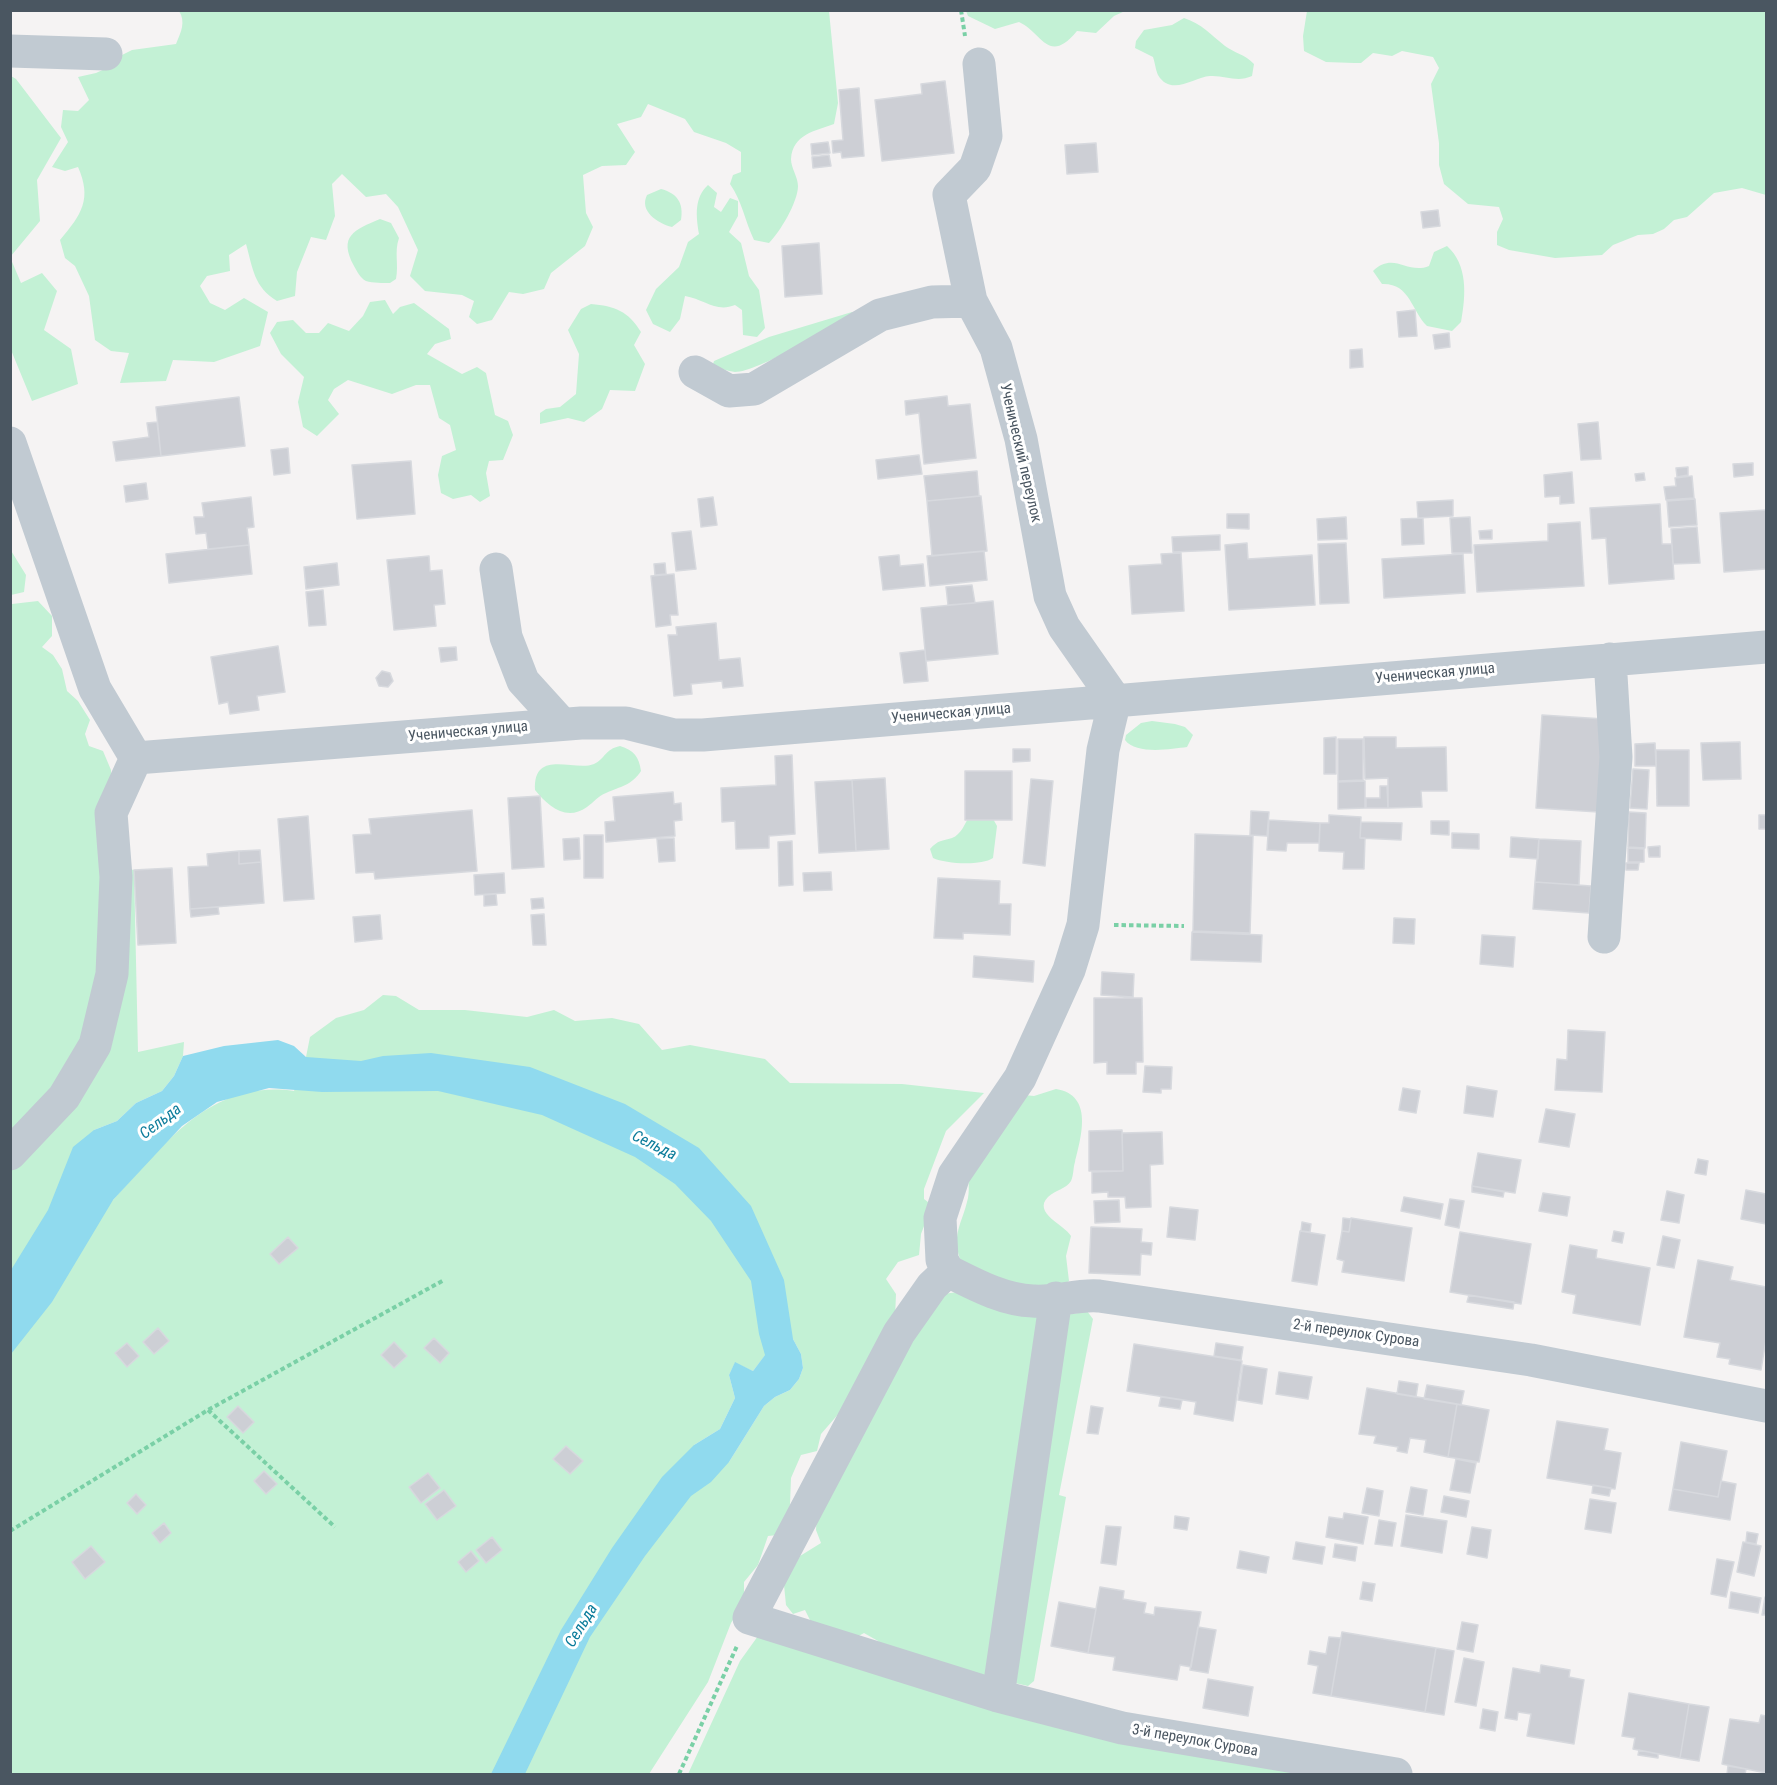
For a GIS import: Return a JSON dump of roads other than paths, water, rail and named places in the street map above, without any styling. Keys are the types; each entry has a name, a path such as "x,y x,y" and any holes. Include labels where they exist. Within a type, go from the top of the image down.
{"street":[{"path":"10,51 106,54"},
{"name":"Ученический переулок","path":"979,64 986,136 975,168 949,195 971,301 996,348 1021,439 1050,596 1064,627 1115,700"},
{"path":"695,372 729,391 754,389 880,315 932,302 971,301"},
{"path":"10,443 95,689 136,759 111,813 116,877 112,974 95,1045 64,1097 10,1154"},
{"path":"496,568 506,638 523,681 562,724"},
{"name":"Ученическая улица","path":"136,759 562,724 626,723 674,735 703,735 1767,646"},
{"path":"1604,937 1616,757 1610,659"},
{"path":"948,1271 942,1260 940,1218 954,1175 1020,1078 1069,970 1083,925 1103,750 1115,700"},
{"name":"2-й переулок Сурова","path":"948,1271 984,1289 1033,1301 1099,1296 1531,1360 1767,1406"},
{"name":"3-й переулок Сурова","path":"948,1271 932,1286 899,1333 749,1618 998,1696 1122,1728 1396,1774"},
{"path":"998,1696 1056,1298"}],"water":[{"name":"Сельда","path":"278,1040 294,1046 306,1057 361,1061 383,1056 431,1053 530,1067 625,1104 699,1148 751,1206 784,1280 793,1339 801,1354 803,1368 799,1379 790,1390 775,1397 764,1406 729,1462 711,1482 691,1496 645,1556 590,1637 525,1774 491,1774 561,1630 612,1548 662,1477 694,1445 720,1429 735,1398 729,1375 735,1362 753,1371 765,1355 759,1334 751,1281 711,1221 675,1184 635,1157 542,1115 438,1091 322,1092 269,1088 217,1102 182,1126 113,1200 52,1302 11,1354 11,1270 48,1210 73,1147 94,1130 117,1121 136,1103 162,1091 174,1076 183,1056 224,1046"}]}
